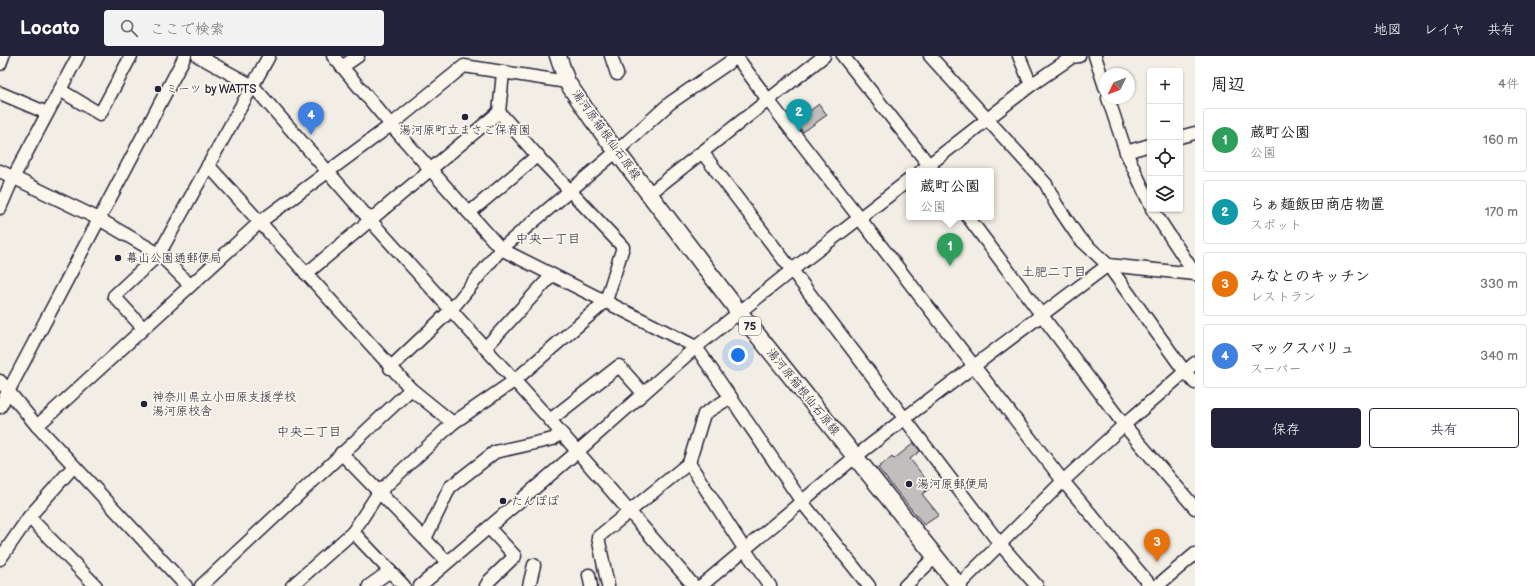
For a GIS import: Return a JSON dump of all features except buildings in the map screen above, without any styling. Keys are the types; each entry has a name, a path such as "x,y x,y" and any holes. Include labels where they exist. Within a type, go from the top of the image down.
{"main road":[{"name":"湯河原箱根仙石原線","path":"558,56 567,82 592,119 739,312 958,586"}],"street":[{"path":"0,64 3,56"},
{"path":"0,208 13,178 78,56"},
{"path":"60,90 100,114 131,56"},
{"path":"0,407 185,56"},
{"path":"198,56 253,86 370,220 550,420 694,586"},
{"path":"143,328 114,296 159,254 269,56"},
{"path":"333,56 391,125 501,249 696,347 802,502 869,586"},
{"path":"342,67 358,56"},
{"path":"611,56 616,74"},
{"path":"649,194 824,56"},
{"path":"844,56 927,168"},
{"path":"930,56 1046,184 1056,204 1079,238 1108,265 1185,372 1195,383"},
{"path":"1019,56 1031,85"},
{"path":"929,168 987,119 1031,85 1072,57 1079,56"},
{"path":"1095,56 1099,69"},
{"path":"390,368 451,310 501,249 617,151 670,103 736,57 1063,481 1151,586"},
{"path":"37,426 260,222 391,125 464,66 567,82"},
{"path":"306,274 499,112 503,73"},
{"path":"0,93 48,113"},
{"path":"1110,104 1126,152 1147,198"},
{"path":"292,586 353,532 379,492 453,423 514,381 606,301 624,247 538,156 499,112"},
{"path":"1183,136 1195,133"},
{"path":"1126,152 1147,146"},
{"path":"702,152 1000,544 1037,586"},
{"path":"469,213 538,156"},
{"path":"208,165 390,368 411,389 453,423"},
{"path":"0,171 99,219 159,254 190,285"},
{"path":"420,586 577,452 696,347 792,270 906,182"},
{"path":"1154,212 1195,274"},
{"path":"970,220 1124,425 1195,508"},
{"path":"701,586 855,457 1108,265 1195,274"},
{"path":"485,348 552,275"},
{"path":"958,586 1063,481 1195,363"},
{"path":"550,420 619,366 643,393"},
{"path":"0,381 37,426 185,586"},
{"path":"200,586 411,389"},
{"path":"608,586 598,537 688,463 704,414 731,397"},
{"path":"425,539 450,487 495,452 553,439 560,432"},
{"path":"342,453 447,562"},
{"path":"688,463 770,586"},
{"path":"0,559 29,517 74,466"},
{"path":"29,517 96,586"},
{"path":"486,586 489,581 515,556 489,528"},
{"path":"353,532 404,586"},
{"path":"1157,586 1195,554"},
{"path":"905,586 935,557"},
{"path":"529,586 534,565"},
{"path":"369,586 390,571"}],"place":[{"name":"ミーツ by WATTS","path":"158,89"},
{"name":"湯河原町立まさご保育園","path":"465,117"},
{"name":"らぁ麺飯田商店物置","path":"799,132"},
{"name":"マックスバリュ","path":"311,135"},
{"name":"幕山公園通郵便局","path":"118,258"},
{"name":"蔵町公園","path":"950,266"},
{"name":"神奈川県立小田原支援学校 湯河原校舎","path":"144,404"},
{"name":"湯河原郵便局","path":"909,484"},
{"name":"たんぽぽ","path":"503,501"},
{"name":"みなとのキッチン","path":"1157,562"}],"district":[{"name":"中央一丁目","path":"548,239"},
{"name":"土肥二丁目","path":"1054,272"},
{"name":"中央二丁目","path":"309,432"}]}
